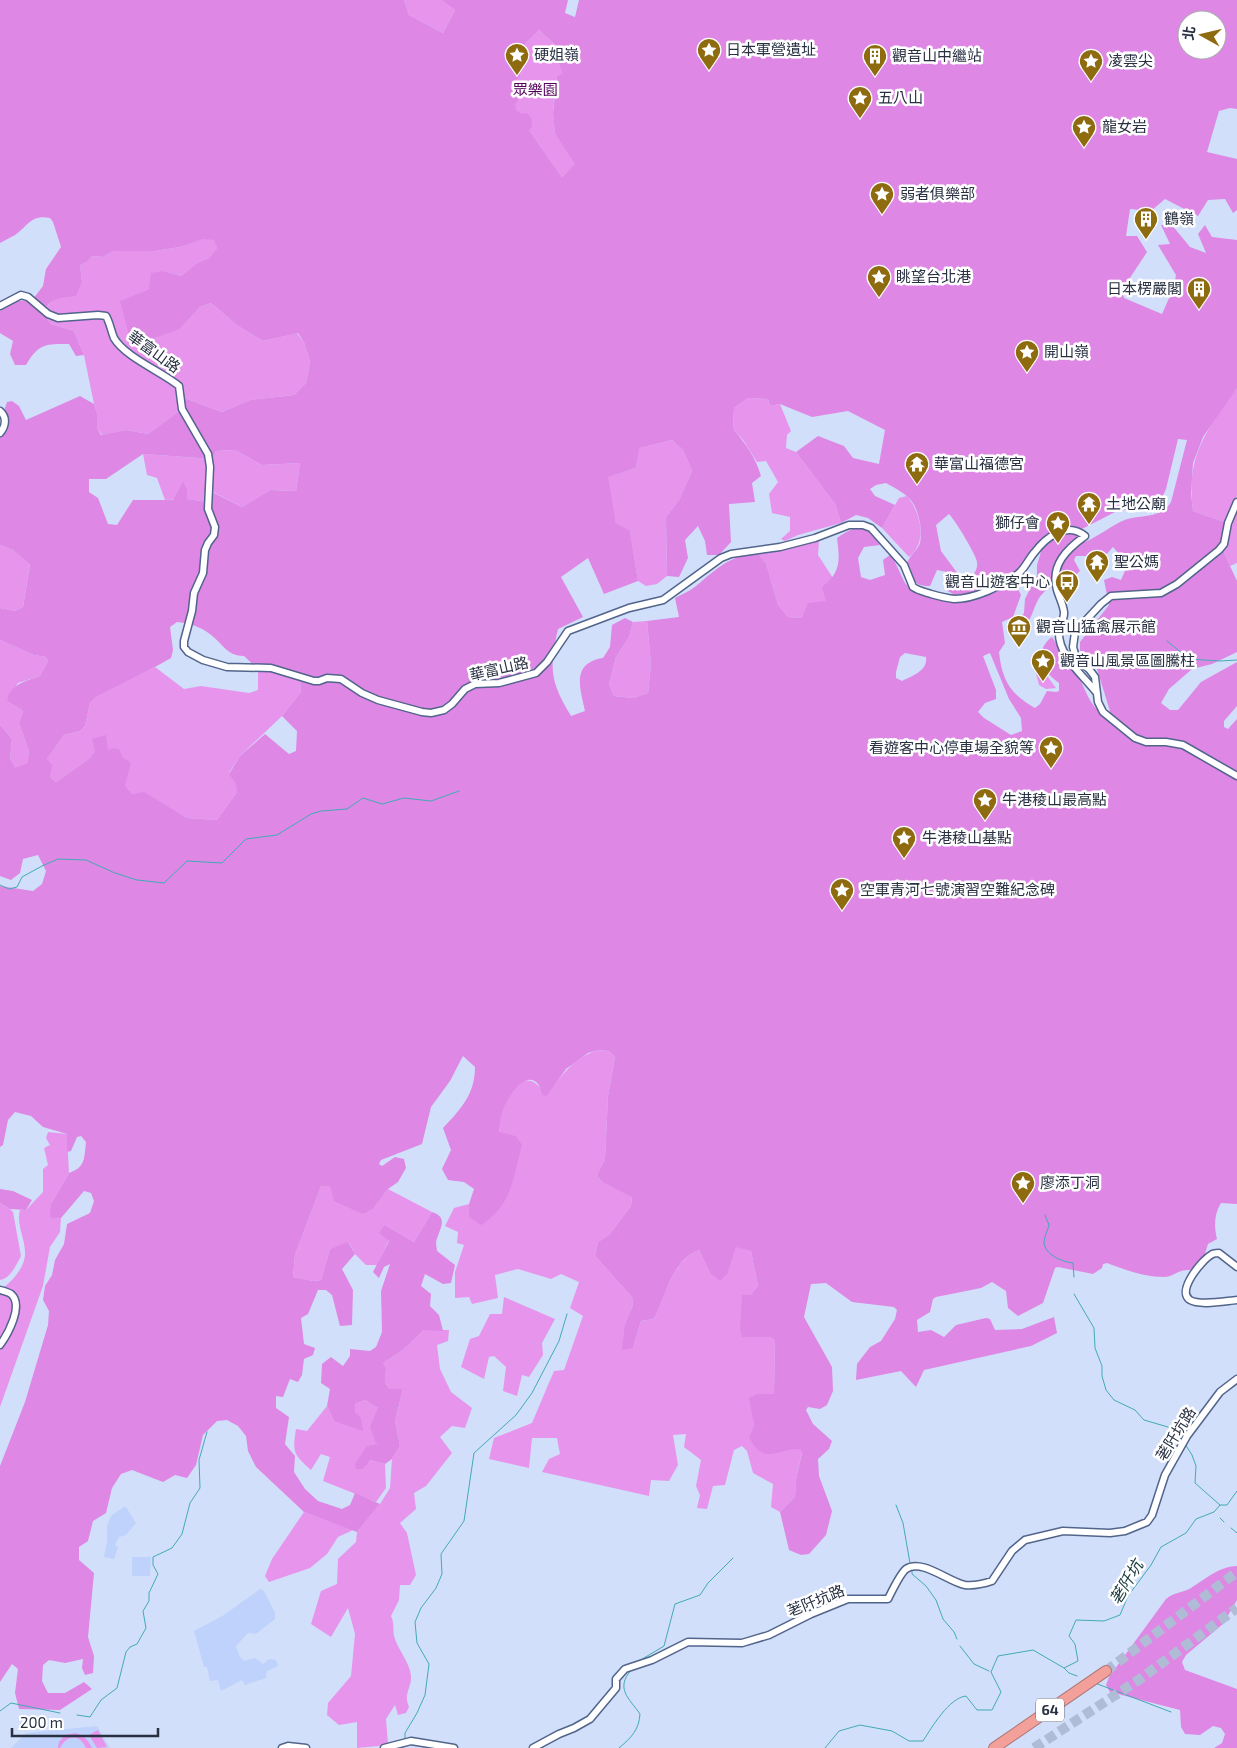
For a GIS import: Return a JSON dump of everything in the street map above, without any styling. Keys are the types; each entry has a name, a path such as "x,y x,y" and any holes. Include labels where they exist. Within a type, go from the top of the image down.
{"highway":[{"name":"64","path":"994,1748 1106,1671"}],"street":[{"name":"華富山路","path":"0,306 21,295 28,297 48,314 58,318 106,316 114,338 121,346 147,366 164,374 179,386 182,409 208,454 210,467 208,509 215,527 214,534 205,550 202,573 194,593 192,611 184,641 184,647 188,652 203,660 227,667 271,668 314,681 327,678 341,679 362,693 378,700 430,713 444,710 465,689 475,684 499,683 536,674 547,662 568,631 629,608 664,600 713,563 731,554 789,545 815,538 849,525 862,524 871,528 904,564 913,588 953,599 979,593 1000,584 1018,573 1047,540 1069,528 1078,530 1085,536 1063,555 1057,565 1054,577 1064,613 1059,629 1063,649 1071,664 1084,676 1096,692"},
{"path":"0,411 4,416 5,422 0,433"},
{"path":"1237,502 1228,523 1224,544 1190,575 1161,592 1111,596 1075,632 1073,640 1075,654 1095,676 1098,702 1103,712 1135,738 1146,742 1166,742 1183,745 1237,776"},
{"path":"1237,1267 1219,1253 1212,1254 1191,1276 1187,1284 1186,1296 1188,1299 1199,1303 1237,1300"},
{"path":"0,1290 10,1293 14,1298 16,1306 15,1315 0,1345"},
{"name":"荖阡坑路","path":"533,1748 590,1719 616,1688 616,1679 625,1669 638,1666 688,1642 742,1643 769,1635 811,1614 848,1599 888,1599 905,1570 911,1567 924,1568 965,1585 992,1582 1012,1551 1025,1540 1063,1531 1110,1533 1125,1531 1147,1522 1152,1515 1165,1474 1183,1444 1220,1392 1237,1379"},
{"path":"384,1748 411,1741 454,1748"},
{"path":"282,1748 288,1746 306,1748"}],"shaded area":[{"path":"0,0 404,0 409,15 443,33 455,10 441,0 568,0 565,13 575,17 579,0 1237,0 1237,109 1230,108 1219,111 1207,152 1237,159 1237,210 1233,213 1225,199 1208,200 1198,216 1165,199 1151,211 1130,209 1126,236 1137,236 1147,252 1122,290 1124,298 1162,314 1174,287 1176,275 1158,245 1170,244 1161,225 1171,224 1190,247 1206,253 1198,234 1205,225 1212,237 1237,240 1237,388 1203,437 1193,463 1191,493 1193,511 1224,522 1230,528 1224,553 1237,581 1237,652 1212,664 1192,669 1169,689 1161,703 1170,710 1178,710 1201,682 1237,662 1237,706 1224,721 1224,727 1228,729 1237,719 1237,1204 1221,1203 1215,1221 1217,1239 1208,1244 1203,1260 1190,1270 1164,1277 1128,1271 1107,1263 1103,1264 1102,1268 1093,1274 1058,1267 1055,1268 1043,1303 1018,1316 1008,1308 1006,1291 992,1282 981,1288 936,1297 933,1299 930,1312 917,1320 918,1332 931,1330 944,1337 956,1325 986,1318 990,1319 995,1330 1022,1329 1054,1317 1057,1333 1031,1346 924,1370 916,1387 901,1371 856,1380 857,1364 870,1347 881,1341 895,1319 897,1310 894,1307 852,1302 826,1283 811,1284 804,1317 832,1367 833,1391 827,1405 820,1409 808,1407 806,1410 813,1424 832,1441 829,1449 818,1459 819,1476 832,1511 826,1535 809,1554 801,1555 789,1550 780,1512 795,1497 796,1479 802,1453 800,1449 792,1449 766,1454 755,1446 749,1437 754,1425 749,1398 756,1394 774,1394 775,1340 771,1337 742,1337 740,1329 742,1295 750,1295 758,1286 751,1251 736,1247 728,1273 720,1281 710,1273 699,1250 690,1254 677,1268 656,1315 653,1319 641,1321 633,1348 622,1350 625,1324 633,1305 632,1297 595,1256 598,1242 609,1235 631,1206 632,1197 602,1182 597,1175 605,1159 608,1096 615,1057 609,1051 598,1050 588,1053 566,1069 547,1096 542,1095 539,1086 532,1080 522,1082 513,1091 504,1108 499,1132 516,1136 522,1145 510,1190 505,1200 499,1209 481,1225 469,1217 469,1204 474,1189 464,1182 448,1180 442,1169 451,1150 443,1128 466,1100 473,1085 475,1067 463,1056 450,1081 431,1107 422,1144 381,1160 379,1164 382,1166 395,1157 404,1159 406,1168 398,1182 388,1189 374,1208 363,1214 334,1201 330,1186 321,1186 295,1255 293,1277 313,1281 321,1280 330,1249 348,1242 355,1254 342,1269 353,1290 352,1325 340,1326 332,1295 326,1290 318,1290 308,1314 301,1318 304,1344 315,1348 313,1355 304,1359 302,1375 298,1382 290,1379 283,1397 276,1396 276,1408 289,1417 285,1444 295,1456 294,1472 305,1489 318,1501 342,1509 350,1505 355,1493 380,1504 357,1532 304,1512 256,1467 248,1451 246,1436 238,1426 227,1420 217,1421 203,1435 196,1465 187,1478 175,1475 163,1482 132,1470 121,1474 112,1488 106,1513 93,1521 88,1541 79,1547 79,1560 94,1573 88,1637 94,1656 93,1673 85,1675 82,1668 83,1659 65,1663 49,1660 43,1665 42,1681 48,1693 65,1693 84,1682 92,1689 60,1710 19,1709 15,1693 18,1669 12,1664 0,1682 0,1466 25,1402 48,1325 49,1311 43,1300 45,1286 52,1275 55,1260 64,1244 67,1224 90,1213 94,1201 91,1193 84,1191 61,1218 53,1219 50,1216 51,1204 69,1173 79,1168 83,1161 86,1142 81,1136 77,1137 71,1151 67,1152 67,1134 43,1127 31,1116 15,1112 8,1120 3,1145 0,1147 0,886 33,891 42,884 46,871 38,855 23,859 20,873 11,880 0,876 0,725 12,739 10,758 15,768 27,763 29,751 19,723 23,711 7,701 15,687 40,676 48,661 46,657 34,655 0,640 0,608 15,611 23,607 30,564 13,550 0,545 0,434 4,411 7,402 12,401 19,406 26,420 80,396 94,404 97,413 97,428 101,435 126,430 148,434 182,409 183,401 187,399 222,412 250,400 294,395 306,383 310,362 304,342 298,333 263,341 238,326 211,303 200,307 180,329 142,342 130,339 120,301 149,289 151,273 164,271 181,276 197,263 209,258 217,248 214,240 203,239 180,247 155,251 113,251 103,257 92,256 87,262 80,265 82,281 76,296 56,299 48,305 44,314 51,324 74,331 84,355 76,356 69,344 54,344 44,346 35,352 26,365 15,365 10,354 13,341 0,333 0,311 12,302 33,299 43,286 46,269 61,247 50,218 34,219 15,235 0,243","holes":["539,30 561,50 559,64 562,73 557,76 553,113 555,134 575,164 562,177 529,130 532,126 531,118 527,113 522,114 516,110 515,104 518,100 510,86 520,77 520,57 526,43","748,398 768,399 770,406 780,404 812,417 848,411 885,430 879,464 853,458 844,446 818,436 796,452 835,504 841,523 856,515 868,518 882,528 895,505 875,496 870,489 876,485 886,483 909,498 916,508 921,531 920,543 907,563 912,577 920,585 930,586 937,570 947,572 950,582 946,590 953,594 949,599 914,592 905,583 891,554 883,560 885,575 870,580 861,577 858,558 864,547 880,545 865,529 856,528 837,538 838,566 833,576 822,587 826,601 808,603 802,618 788,617 778,605 766,563 757,553 738,557 724,564 694,588 675,598 679,617 647,621 651,664 648,693 633,698 614,696 609,684 616,657 629,637 633,622 625,618 612,625 610,647 603,658 586,665 582,671 580,685 585,711 571,716 555,684 553,655 558,629 583,617 561,577 588,558 604,594 638,581 630,531 616,523 608,477 636,468 639,448 672,440 683,450 692,471 679,500 666,517 667,576 679,577 688,558 685,540 698,526 705,541 707,555 719,555 731,542 729,504 755,502 752,483 761,476 750,451 733,429 734,408","1178,439 1187,440 1171,502 1166,508 1154,514 1127,519 1085,542 1082,529 1115,512 1154,504 1161,500 1166,489","235,450 262,465 300,463 296,491 270,490 242,507 212,492 208,502 187,499 187,490 183,482 173,500 133,500 117,525 108,524 98,498 89,492 89,479 106,479 143,454 213,459 216,451","949,514 973,552 977,562 977,567 969,579 961,578 941,551 936,525","1037,544 1043,545 1037,565 1037,575 1025,599 1024,613 1011,632 1012,637 1026,626 1042,594 1053,586 1068,590 1069,581 1080,571 1074,560 1076,556 1105,556 1113,547 1119,554 1132,553 1134,566 1127,566 1121,580 1112,577 1104,580 1109,605 1080,642 1080,651 1096,666 1110,711 1106,715 1093,704 1076,673 1052,637 1046,643 1041,655 1044,667 1059,683 1059,691 1047,691 1040,704 1035,708 1013,692 1002,671 999,652 1005,643 1002,622 1013,617 1021,595 1016,585 1004,587 980,596 978,590 1018,571","177,622 186,623 207,632 229,652 244,656 258,669 300,681 301,692 282,716 297,731 296,751 289,754 265,734 240,756 229,774 236,784 237,792 217,820 187,818 144,792 132,794 125,785 131,763 123,758 119,749 113,748 108,751 106,735 92,739 95,750 90,758 56,782 50,777 52,765 47,759 64,735 80,731 85,726 90,703 95,697 171,658 173,650 170,627","905,653 926,657 926,662 919,672 902,681 896,678 900,657","990,653 1009,699 1021,718 1022,731 1011,735 978,712 985,703 996,699 996,690 983,656"]},
{"path":"0,1189 13,1191 32,1200 26,1210 10,1209 0,1203"},
{"path":"432,1212 441,1218 442,1222 436,1243 437,1251 455,1265 451,1283 443,1284 425,1274 421,1286 431,1294 430,1306 439,1315 443,1331 424,1330 403,1350 383,1363 386,1370 385,1380 388,1387 390,1389 403,1389 395,1421 400,1446 392,1459 385,1464 370,1460 363,1469 356,1469 355,1464 367,1446 379,1444 376,1443 370,1427 378,1408 365,1400 355,1404 355,1412 361,1418 363,1431 334,1421 327,1406 330,1389 321,1383 322,1364 331,1357 343,1366 350,1356 350,1349 370,1351 376,1347 382,1332 381,1291 390,1264 384,1267 379,1278 373,1272 389,1241 379,1233 385,1225 414,1242"},
{"path":"126,1507 136,1523 126,1535 119,1537 115,1545 118,1547 114,1559 104,1557 109,1520 112,1515"},
{"path":"132,1557 151,1557 150,1576 132,1576"},
{"path":"1237,1566 1237,1600 1223,1624 1186,1655 1182,1662 1185,1670 1237,1689 1237,1748 1214,1748 1222,1743 1225,1734 1221,1728 1213,1726 1200,1735 1185,1734 1181,1727 1180,1710 1110,1692 1106,1685 1109,1677 1166,1599 1191,1588 1224,1568"},
{"path":"260,1589 264,1591 275,1613 275,1619 256,1634 248,1633 236,1646 240,1657 244,1661 255,1658 263,1664 269,1659 276,1660 278,1666 267,1671 266,1678 245,1685 242,1680 221,1691 218,1680 210,1681 194,1631 224,1615"},
{"path":"97,1726 110,1748 11,1748 26,1733"}],"green space":[{"path":"404,0 441,0 455,10 443,33 409,15"},
{"name":"眾樂園","path":"539,30 561,50 559,63 562,73 557,76 553,112 555,134 576,164 562,177 529,130 522,114 515,110 510,86 520,77 520,58 526,43"},
{"path":"203,238 215,240 217,248 209,258 197,263 181,276 164,271 149,289 121,301 180,329 200,307 211,303 238,326 263,341 297,333 304,342 310,362 306,383 294,395 250,400 222,412 187,399 182,409 148,434 126,430 102,435 97,428 97,413 84,355 74,331 51,324 44,314 46,309 60,295 82,281 80,265 87,262 92,256 103,257 113,251 155,251 180,247"},
{"path":"1237,388 1237,496 1224,522 1193,511 1193,470 1199,448 1211,425"},
{"path":"748,398 768,399 770,406 780,404 791,431 787,435 786,448 796,452 835,504 841,523 798,535 785,541 781,539 790,531 790,517 772,513 769,494 778,482 766,461 757,462 743,440 733,429 734,408"},
{"path":"672,440 683,450 692,471 679,500 666,517 667,576 657,584 646,586 638,581 630,532 616,523 607,477 636,468 638,448"},
{"path":"235,450 262,465 300,463 296,491 270,490 242,507 213,492 209,502 186,499 165,500 157,478 147,475 143,454 213,459 216,451"},
{"path":"907,496 916,511 920,527 919,544 909,557 882,528 899,498"},
{"path":"1237,511 1237,563 1230,566 1224,553 1230,528"},
{"path":"819,541 818,555 833,578 827,601 802,618 788,617 778,605 766,563 757,553"},
{"path":"0,545 13,550 30,563 23,607 15,611 0,608"},
{"path":"647,621 651,664 648,693 633,698 614,696 609,684 616,657 629,637 633,622"},
{"path":"0,640 34,655 46,657 48,661 40,676 18,683 7,701 23,711 19,723 29,751 27,763 15,769 10,758 12,739 0,725"},
{"path":"1042,664 1045,673 1056,688 1046,689 1039,685 1034,666"},
{"path":"155,667 184,689 201,686 249,693 258,690 258,669 300,680 301,692 282,716 240,756 229,773 237,784 237,792 217,820 187,818 144,793 132,794 125,785 108,752 95,750 90,758 56,782 50,777 47,759 64,735 80,731 85,726 90,703 95,696"},
{"path":"598,1050 609,1051 615,1057 608,1096 605,1159 597,1175 602,1182 632,1196 631,1206 609,1235 598,1242 595,1256 632,1297 633,1305 625,1324 633,1348 641,1321 653,1319 656,1315 672,1277 683,1261 690,1255 699,1250 710,1273 728,1273 736,1246 751,1251 758,1286 750,1295 742,1337 772,1337 775,1340 774,1394 756,1394 750,1398 754,1425 749,1437 800,1449 802,1452 796,1479 795,1497 780,1512 771,1507 773,1484 753,1473 747,1451 742,1446 734,1450 725,1485 713,1486 707,1509 697,1508 700,1495 696,1486 701,1460 684,1447 686,1434 673,1435 678,1465 669,1481 651,1480 649,1496 542,1472 549,1459 560,1454 557,1438 532,1438 529,1468 489,1459 494,1438 532,1423 554,1371 564,1370 583,1316 570,1308 579,1282 561,1274 551,1279 518,1269 495,1275 498,1298 472,1304 469,1297 455,1298 455,1272 464,1245 457,1243 458,1232 445,1226 454,1208 469,1204 469,1217 515,1136 499,1133 503,1109 516,1086 521,1082 533,1082 547,1096 568,1068 589,1053"},
{"path":"48,1132 67,1134 69,1173 51,1204 53,1219 61,1218 60,1232 50,1247 43,1286 0,1407 0,1290 13,1279 25,1258 19,1215 20,1210 26,1210 43,1192 43,1169 48,1165 44,1148 50,1145 46,1138"},
{"path":"321,1186 330,1186 374,1208 388,1189 432,1212 414,1242 385,1225 389,1240 377,1265 366,1265 355,1254 349,1243 330,1249 321,1280 313,1281 293,1277 295,1255"},
{"path":"0,1203 13,1212 21,1256 10,1274 0,1280"},
{"path":"504,1297 555,1319 542,1343 543,1355 529,1377 522,1375 517,1396 503,1391 506,1367 494,1356 489,1357 484,1379 461,1367 470,1339 479,1336 490,1314 502,1314"},
{"path":"424,1330 449,1330 448,1341 437,1345 440,1369 451,1392 472,1408 465,1428 452,1426 440,1437 452,1453 426,1486 414,1493 416,1509 400,1523 407,1533 416,1575 410,1585 400,1585 399,1600 391,1616 395,1639 407,1662 411,1676 407,1694 409,1707 406,1713 398,1715 395,1705 386,1719 388,1744 357,1748 357,1722 339,1725 327,1715 328,1703 351,1676 355,1634 348,1608 331,1637 311,1624 321,1591 337,1584 338,1559 356,1542 357,1532 380,1504 390,1488 392,1459 400,1446 395,1421 403,1389 390,1389 384,1377 383,1363 403,1350"},
{"path":"365,1400 378,1408 380,1444 370,1460 385,1464 386,1488 376,1502 323,1481 330,1457 321,1454 311,1470 298,1457 294,1443 296,1429 307,1431 327,1406 334,1421 355,1412 355,1404"},
{"path":"304,1512 353,1530 338,1537 327,1554 310,1568 269,1582 265,1576 272,1559"},
{"path":"98,1730 107,1747 97,1748 89,1735"},
{"path":"75,1733 85,1738 92,1748 86,1748 77,1738 70,1738 58,1748 59,1742 65,1735"}],"waterway":[{"path":"1167,641 1189,659 1237,660"},
{"path":"0,885 9,889 17,887 22,877 58,859 86,860 115,873 137,880 164,883 187,861 222,863 246,839 277,835 311,814 321,811 347,809 363,798 382,804 404,798 431,801 459,791"},
{"path":"1045,1215 1049,1225 1044,1240 1045,1246 1054,1257 1073,1263 1074,1277"},
{"path":"1074,1294 1094,1328 1095,1348 1102,1366 1102,1376 1106,1390 1114,1400 1135,1410 1144,1420 1168,1427 1178,1434 1181,1439"},
{"path":"405,1740 405,1733 425,1695 429,1664 417,1643 415,1622 421,1608 436,1588 442,1574 441,1554 464,1521 474,1453 516,1415 532,1393 559,1341 567,1314"},
{"path":"77,1715 90,1717 101,1700 117,1688 126,1652 130,1647 137,1644 146,1628 143,1611 149,1601 149,1593 158,1574 153,1565 153,1557 172,1548 182,1534 190,1503 200,1488 199,1460 207,1432"},
{"path":"1185,1444 1196,1466 1195,1483 1220,1505"},
{"name":"荖阡坑","path":"825,1748 839,1731 860,1725 892,1731 909,1741 923,1741 947,1707 966,1696 977,1710 992,1710 1001,1692 991,1672 998,1656 1033,1650 1064,1668 1078,1661 1075,1644 1069,1636 1076,1620 1104,1621 1120,1615 1128,1596 1151,1565 1161,1547 1186,1533 1196,1519 1214,1512 1220,1505 1227,1505 1237,1491"},
{"path":"896,1505 903,1523 910,1563"},
{"path":"1220,1518 1224,1522"},
{"path":"1231,1528 1237,1533"},
{"path":"639,1661 664,1646 675,1604 700,1595 708,1583 733,1558"},
{"path":"912,1571 912,1574 926,1586 936,1600 943,1619 954,1632 957,1639"},
{"path":"960,1646 974,1664 989,1671"},
{"path":"1064,1668 1069,1673 1077,1676"},
{"path":"619,1748 634,1733 640,1714 625,1693 624,1683 631,1670"},
{"path":"1095,1683 1171,1712"},
{"path":"0,1711 11,1703 60,1713"}],"tunnel":[{"path":"1106,1671 1237,1572"},
{"path":"1034,1748 1140,1679 1237,1608"}],"place":[{"name":"日本軍營遺址","path":"709,71"},
{"name":"硬姐嶺","path":"517,76"},
{"name":"觀音山中繼站","path":"875,77"},
{"name":"凌雲尖","path":"1091,82"},
{"name":"五八山","path":"860,119"},
{"name":"龍女岩","path":"1084,148"},
{"name":"弱者俱樂部","path":"882,215"},
{"name":"鶴嶺","path":"1146,240"},
{"name":"眺望台北港","path":"879,298"},
{"name":"日本楞嚴閣","path":"1199,310"},
{"name":"開山嶺","path":"1027,373"},
{"name":"華富山福德宮","path":"917,485"},
{"name":"土地公廟","path":"1089,525"},
{"name":"獅仔會","path":"1058,544"},
{"name":"聖公媽","path":"1097,583"},
{"name":"觀音山遊客中心","path":"1067,603"},
{"name":"觀音山猛禽展示館","path":"1019,648"},
{"name":"觀音山風景區圖騰柱","path":"1043,682"},
{"name":"看遊客中心停車場全貌等","path":"1051,769"},
{"name":"牛港稜山最高點","path":"985,821"},
{"name":"牛港稜山基點","path":"904,859"},
{"name":"空軍青河七號演習空難紀念碑","path":"842,911"},
{"name":"廖添丁洞","path":"1023,1204"}]}
